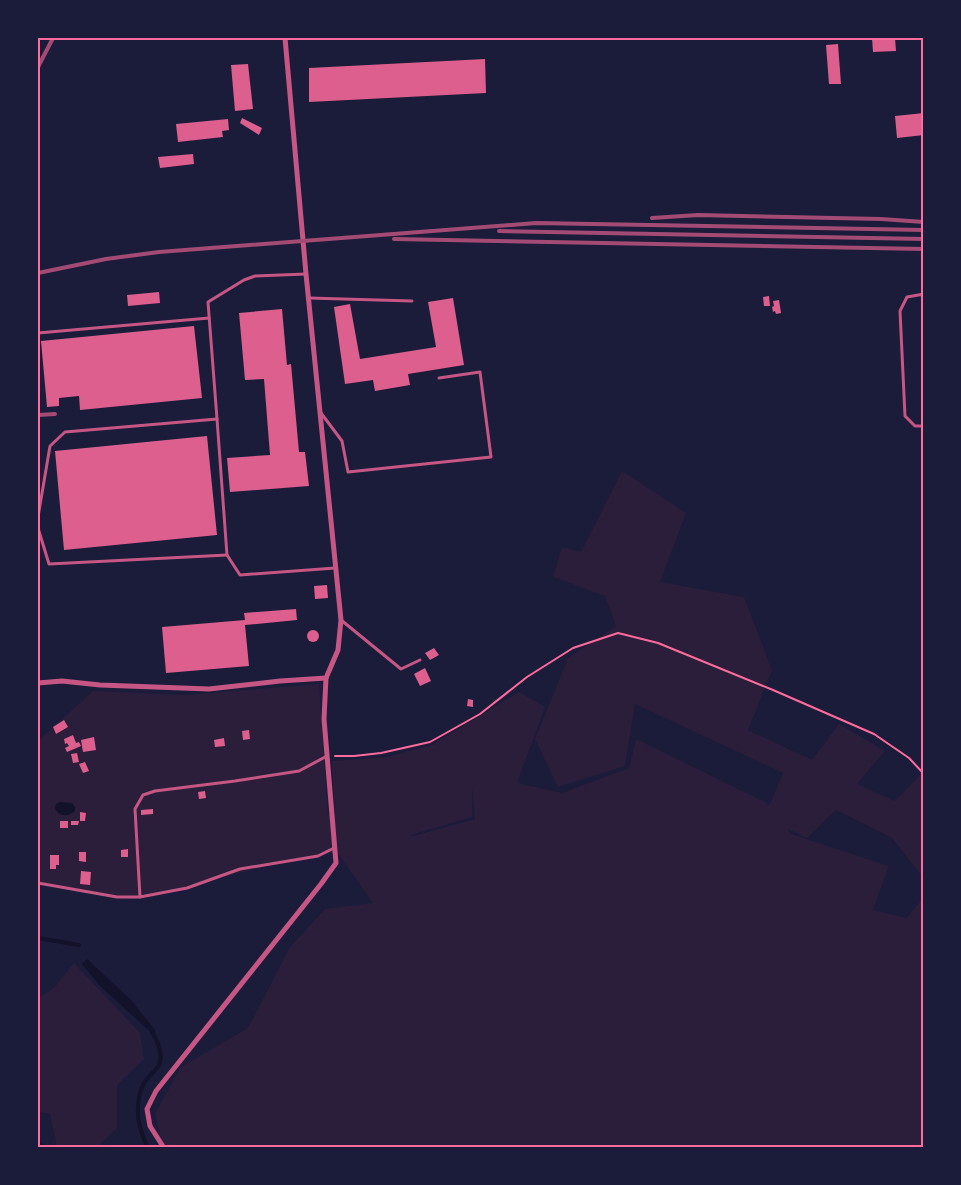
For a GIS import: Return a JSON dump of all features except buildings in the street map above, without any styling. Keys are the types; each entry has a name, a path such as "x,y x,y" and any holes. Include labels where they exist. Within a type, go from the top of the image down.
{"street":[{"path":"164,1148 150,1126 148,1109 156,1091 336,863 324,719 326,678 338,650 341,620 306,274 285,38"},
{"path":"38,682 62,681 100,685 209,689 326,678"}],"lane":[{"path":"306,274 255,276 244,280 208,302 227,555 240,576 335,568"},
{"path":"924,294 907,297 900,311 905,416 915,426 924,426"},
{"path":"309,298 412,301"},
{"path":"38,333 209,318"},
{"path":"320,411 342,441 348,472 491,457 480,372 439,378"},
{"path":"38,517 50,446 65,432 217,419"},
{"path":"38,528 48,564 227,555"},
{"path":"341,620 401,669 420,660"},
{"path":"140,897 135,809 143,795 155,790 235,782 299,771 327,755"},
{"path":"38,883 117,897 140,897 187,888 240,869 318,856 334,848"}],"path":[{"path":"327,755 381,754 430,742 480,714 527,677 573,648 618,633 658,643 874,734 909,758 924,774"}],"shaded area":[{"path":"622,471 686,513 660,582 744,597 772,670 748,730 812,760 839,724 885,751 857,784 895,801 923,772 923,877 892,838 836,810 807,838 788,829 791,834 889,866 873,910 907,918 923,898 923,1147 162,1147 155,1113 181,1067 248,1028 290,947 325,909 373,903 337,852 295,859 134,899 38,884 38,741 93,691 185,695 319,684 328,815 335,815 332,761 386,757 435,744 519,692 545,707 517,783 562,793 629,768 636,739 765,802 769,806 783,773 635,704 625,766 558,787 535,739 568,658 616,626 605,596 553,577 562,547 581,552","holes":["472,786 475,819 413,836 411,835 472,817"]},
{"path":"60,802 72,803 75,811 66,815 58,813 55,808 56,804"},
{"path":"87,959 131,1000 155,1030 156,1037 99,985 82,964"},
{"path":"74,963 140,1033 144,1059 117,1085 117,1128 97,1147 57,1147 50,1114 38,1112 38,998 54,988"}],"waterway":[{"path":"38,938 79,945"},
{"path":"148,1148 138,1118 138,1103 145,1081 159,1066 161,1055 152,1033"},
{"path":"38,1142 42,1146"}],"railway":[{"path":"38,67 53,38"},
{"path":"652,218 698,215 881,219 924,222"},
{"path":"38,273 106,259 159,252 536,223 924,230"},
{"path":"499,231 924,239"},
{"path":"394,239 924,249"},
{"path":"38,415 55,414"}]}
